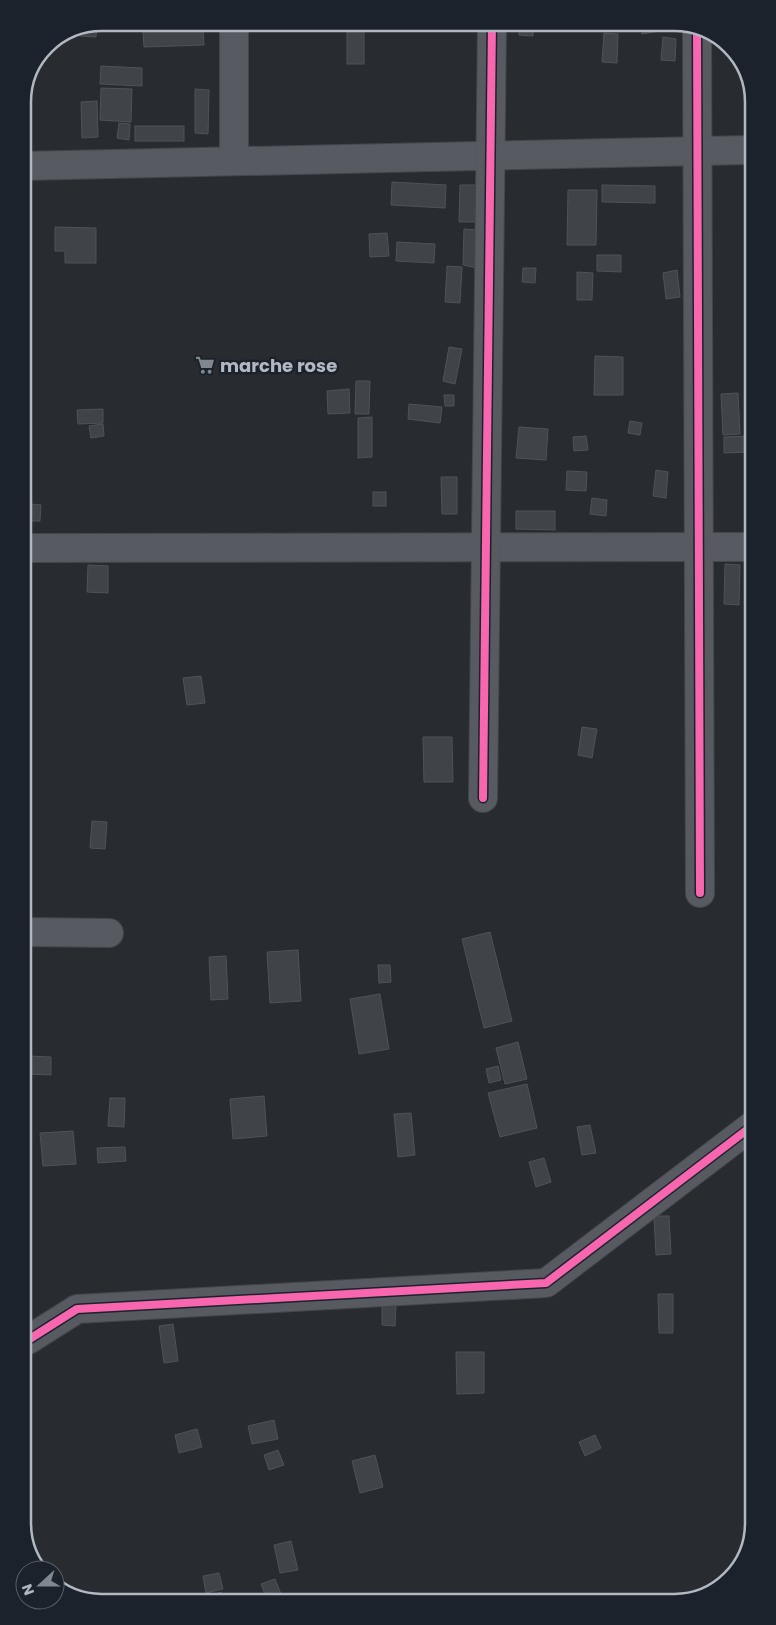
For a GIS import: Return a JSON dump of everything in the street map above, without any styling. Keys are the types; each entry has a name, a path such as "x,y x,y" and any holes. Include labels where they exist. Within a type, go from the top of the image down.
{"street":[{"path":"234,31 234,161"},
{"path":"483,798 492,31"},
{"path":"696,35 700,893"},
{"path":"31,166 745,150"},
{"path":"31,548 745,547"},
{"path":"31,932 108,932"},
{"path":"31,1338 77,1309 546,1283 745,1131"}],"building":[{"path":"203,31 204,45 144,47 143,32"},
{"path":"347,31 364,31 364,64 347,64"},
{"path":"519,31 533,31 533,36 519,35"},
{"path":"642,31 659,31 642,34"},
{"path":"96,32 96,37 80,36 89,33"},
{"path":"604,33 618,34 617,63 602,62"},
{"path":"663,37 676,39 675,61 661,60"},
{"path":"101,66 142,68 142,86 100,84"},
{"path":"101,88 132,89 131,122 100,120"},
{"path":"195,89 209,90 208,134 195,133"},
{"path":"97,101 98,137 82,138 81,102"},
{"path":"119,123 130,124 129,140 117,138"},
{"path":"135,126 184,126 184,141 135,141"},
{"path":"392,182 446,185 445,208 391,205"},
{"path":"460,185 476,185 475,222 459,222"},
{"path":"602,185 655,186 655,203 602,202"},
{"path":"568,190 597,190 596,245 567,245"},
{"path":"55,227 96,228 96,263 65,263 65,251 55,251"},
{"path":"464,229 479,230 477,268 463,265"},
{"path":"387,233 389,256 370,257 369,234"},
{"path":"397,242 435,244 434,263 396,261"},
{"path":"597,255 621,255 621,272 597,271"},
{"path":"447,266 462,267 460,303 445,302"},
{"path":"523,268 536,268 535,283 522,282"},
{"path":"677,270 680,297 666,299 663,273"},
{"path":"577,272 593,273 592,300 577,300"},
{"path":"449,347 462,349 455,384 443,381"},
{"path":"595,356 623,357 623,395 594,395"},
{"path":"356,381 370,381 369,414 355,414"},
{"path":"349,389 350,413 328,414 327,391"},
{"path":"738,393 740,434 723,435 721,394"},
{"path":"444,395 454,395 454,406 445,406"},
{"path":"409,404 442,407 440,423 408,419"},
{"path":"103,409 103,423 78,424 77,410"},
{"path":"372,417 372,457 358,458 358,418"},
{"path":"630,421 642,423 640,435 628,433"},
{"path":"103,424 104,436 91,438 89,426"},
{"path":"519,427 548,429 546,460 516,458"},
{"path":"586,436 588,450 574,451 573,437"},
{"path":"745,436 745,452 724,453 724,437"},
{"path":"656,470 668,472 666,498 653,496"},
{"path":"567,471 587,472 586,491 566,490"},
{"path":"441,477 457,477 457,514 442,514"},
{"path":"373,492 386,492 386,506 373,506"},
{"path":"592,498 607,500 606,516 590,514"},
{"path":"31,504 41,505 40,521 31,521"},
{"path":"516,511 555,511 555,530 516,529"},
{"path":"725,564 740,565 739,605 724,604"},
{"path":"88,565 108,566 108,593 87,592"},
{"path":"201,676 205,703 187,705 183,678"},
{"path":"582,727 597,729 592,758 578,755"},
{"path":"423,737 452,737 453,782 424,782"},
{"path":"92,821 107,822 105,849 90,848"},
{"path":"490,932 512,1021 484,1028 462,939"},
{"path":"298,950 301,1001 270,1003 267,952"},
{"path":"226,956 228,999 211,1000 209,957"},
{"path":"378,965 390,965 391,982 379,983"},
{"path":"380,994 389,1049 359,1054 350,999"},
{"path":"518,1042 527,1079 505,1084 496,1048"},
{"path":"31,1056 51,1057 51,1075 31,1074"},
{"path":"498,1066 501,1080 489,1083 486,1069"},
{"path":"527,1084 537,1128 500,1137 488,1093"},
{"path":"264,1096 267,1136 233,1139 230,1099"},
{"path":"110,1098 125,1098 124,1127 108,1126"},
{"path":"411,1113 415,1155 398,1157 394,1114"},
{"path":"590,1125 596,1153 582,1155 577,1127"},
{"path":"73,1131 76,1164 43,1166 40,1133"},
{"path":"125,1147 126,1161 98,1163 97,1148"},
{"path":"544,1158 551,1182 536,1187 529,1162"},
{"path":"654,1216 669,1216 671,1254 656,1255"},
{"path":"658,1294 673,1294 673,1333 659,1333"},
{"path":"382,1302 396,1303 395,1326 382,1325"},
{"path":"173,1324 178,1361 164,1363 159,1326"},
{"path":"456,1352 484,1352 484,1393 457,1394"},
{"path":"274,1420 278,1439 252,1444 248,1426"},
{"path":"197,1429 202,1447 179,1453 175,1435"},
{"path":"595,1435 601,1448 585,1456 579,1442"},
{"path":"278,1450 284,1465 269,1470 264,1455"},
{"path":"375,1455 383,1487 360,1493 352,1461"},
{"path":"291,1541 298,1570 280,1573 274,1545"},
{"path":"219,1573 223,1589 206,1593 203,1576"},
{"path":"275,1579 281,1594 265,1594 261,1584"}],"cycle path":[{"path":"483,798 492,31"},
{"path":"697,35 700,893"},
{"path":"31,1338 77,1309 546,1283 745,1131"}],"place":[{"name":"marche rose","path":"205,365"}]}
